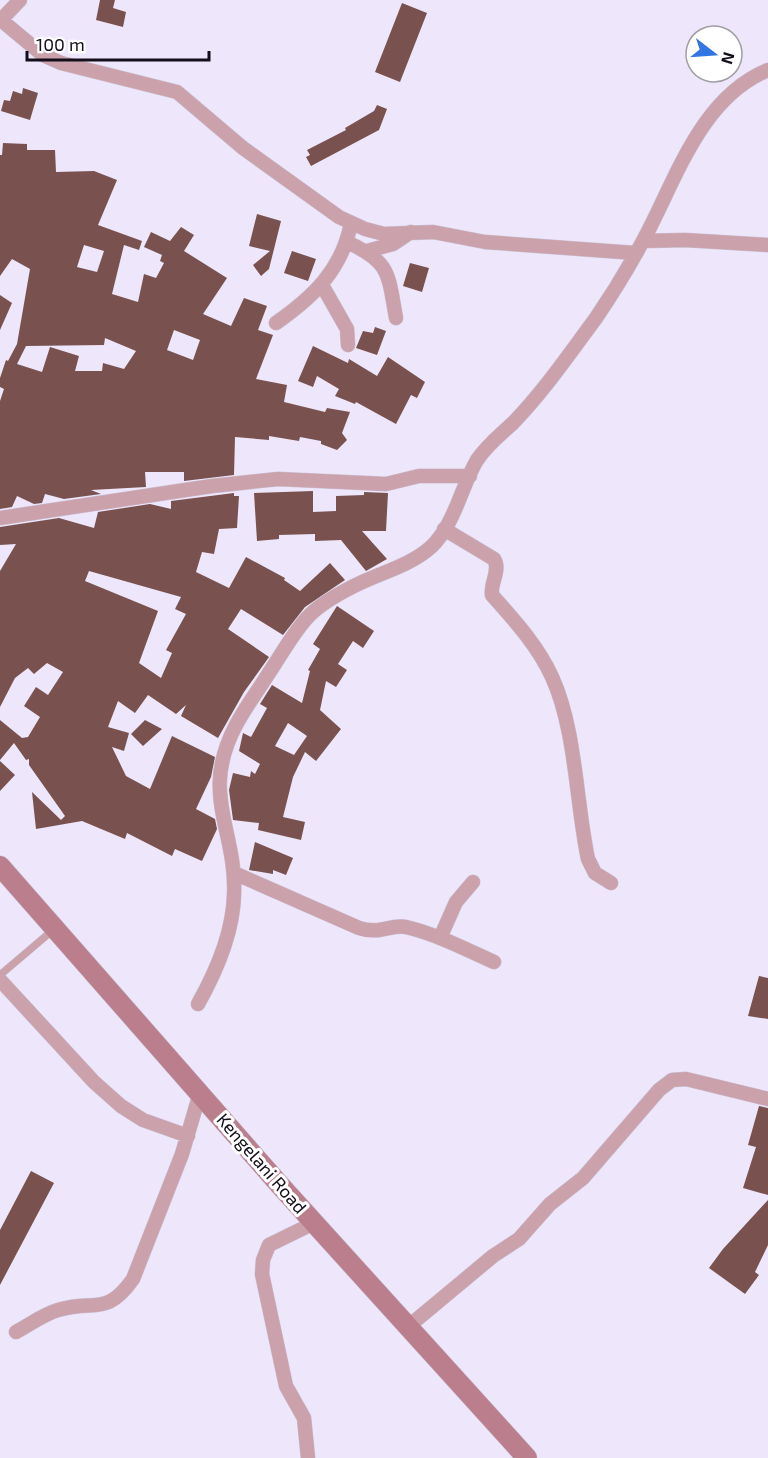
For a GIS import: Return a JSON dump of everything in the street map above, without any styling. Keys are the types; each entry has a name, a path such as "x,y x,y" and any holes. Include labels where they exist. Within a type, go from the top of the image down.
{"main road":[{"name":"Kengelani Road","path":"0,866 314,1223 527,1458"}],"street":[{"path":"20,0 1,20 22,39 54,60 177,92 243,148 351,223 374,232 434,232 485,242 635,253"},
{"path":"198,1004 214,976 234,897 234,873 220,804 219,777 236,724 284,650 316,610 352,587 413,560 432,546 444,529 477,461 493,440 513,423 590,325 643,241 679,164 698,134 725,100 753,76 768,70"},
{"path":"276,323 311,298 322,285 347,242 351,223"},
{"path":"367,251 393,244 412,232"},
{"path":"643,241 685,240 768,244"},
{"path":"347,242 367,251 387,271"},
{"path":"393,244 387,271 396,318"},
{"path":"322,285 347,328 348,345"},
{"path":"0,518 213,486 278,479 386,484 419,476 470,476"},
{"path":"444,529 497,563 492,595 536,647 553,679 572,759 588,859 595,873 611,884"},
{"path":"234,873 368,931 380,932 402,927 440,938 494,962"},
{"path":"440,938 456,902 473,882"},
{"path":"0,980 94,1082 121,1106 143,1120 188,1136"},
{"path":"409,1326 493,1256 519,1239 550,1204 583,1179 649,1100 672,1080 686,1078 768,1099"},
{"path":"16,1332 58,1310 109,1303 121,1296 133,1279 188,1136 200,1093"},
{"path":"308,1458 304,1418 286,1386 262,1268 269,1245 314,1223"}],"lane":[{"path":"0,975 54,928"}],"building":[{"path":"100,0 115,0 113,8 126,12 123,27 96,20"},
{"path":"402,3 427,13 400,82 375,72"},
{"path":"23,88 38,93 30,120 1,111 4,100 10,101 13,91 22,94"},
{"path":"377,105 387,109 379,130 311,166 306,157 310,155 307,150 346,130 345,128 374,111"},
{"path":"3,143 27,144 27,150 55,150 56,172 94,171 117,180 98,225 142,241 139,250 124,245 112,294 138,302 144,274 156,278 164,263 160,261 162,255 144,247 151,232 170,241 181,227 194,235 184,251 227,278 203,314 231,326 244,298 267,306 258,330 273,335 256,379 287,385 284,402 325,412 327,408 350,412 342,433 347,440 337,450 321,444 321,441 300,437 299,441 269,436 269,440 235,437 234,475 184,481 184,472 145,472 146,487 91,490 101,494 64,499 45,494 42,503 34,504 17,496 12,507 0,509 0,401 4,389 0,387 0,378 6,360 8,361 17,344 30,269 12,259 0,276 0,155 2,155","holes":["84,245 104,251 97,272 77,267","174,330 200,340 193,360 167,350","105,338 136,351 124,369 103,363 102,371 75,371 79,356 50,347 42,372 17,364 26,346 104,345"]},
{"path":"257,214 281,221 269,269 261,276 253,265 270,251 249,246"},
{"path":"292,251 316,259 308,281 284,273"},
{"path":"410,263 429,268 422,292 403,286"},
{"path":"0,295 12,303 0,330"},
{"path":"375,327 386,331 377,355 356,348 363,331 373,333"},
{"path":"313,346 348,363 349,359 377,376 388,357 425,382 417,398 411,395 396,424 356,402 355,404 335,396 339,389 317,376 313,387 298,381"},
{"path":"313,491 313,512 336,511 336,496 364,495 364,492 388,493 386,531 362,531 387,559 366,571 341,540 315,541 315,534 279,535 279,539 257,541 254,493"},
{"path":"234,493 234,496 239,496 237,528 219,529 214,554 202,552 196,572 229,588 246,557 285,578 284,580 300,591 330,563 345,580 305,607 283,635 241,609 228,629 269,657 244,692 218,738 181,716 186,705 176,714 148,695 135,713 118,701 108,727 129,733 124,751 112,747 126,776 150,789 172,736 215,757 211,777 196,809 215,819 217,829 202,861 175,849 172,856 127,833 125,839 82,821 36,829 32,792 61,820 65,816 29,765 29,759 26,760 14,743 0,760 0,720 22,738 28,737 40,717 24,706 36,687 48,695 63,672 47,663 34,674 28,668 15,678 0,707 0,571 16,544 0,545 0,527 59,518 94,528 98,512 150,504 171,509 171,501","holes":["89,571 181,597 175,609 186,614 166,650 172,653 161,678 139,663 158,611 85,581"]},
{"path":"337,606 374,631 363,648 353,641 338,664 347,670 336,687 326,681 320,710 341,729 316,761 305,752 293,777 283,817 305,822 301,840 258,830 259,823 233,820 229,790 233,773 250,777 251,771 255,774 260,764 239,751 243,733 251,737 267,708 260,704 272,685 302,703 310,671 308,670 320,649 313,644","holes":["288,723 307,736 294,755 275,746"]},
{"path":"145,720 162,729 143,746 131,734"},
{"path":"0,761 15,775 0,791"},
{"path":"255,842 293,858 286,875 273,870 273,874 249,870"},
{"path":"759,976 768,978 768,1019 748,1016"},
{"path":"759,1106 768,1108 768,1195 743,1188 756,1147 748,1145"},
{"path":"31,1171 54,1183 0,1285 0,1230"},
{"path":"768,1200 768,1245 755,1272 759,1275 745,1294 709,1268 723,1249"}]}
